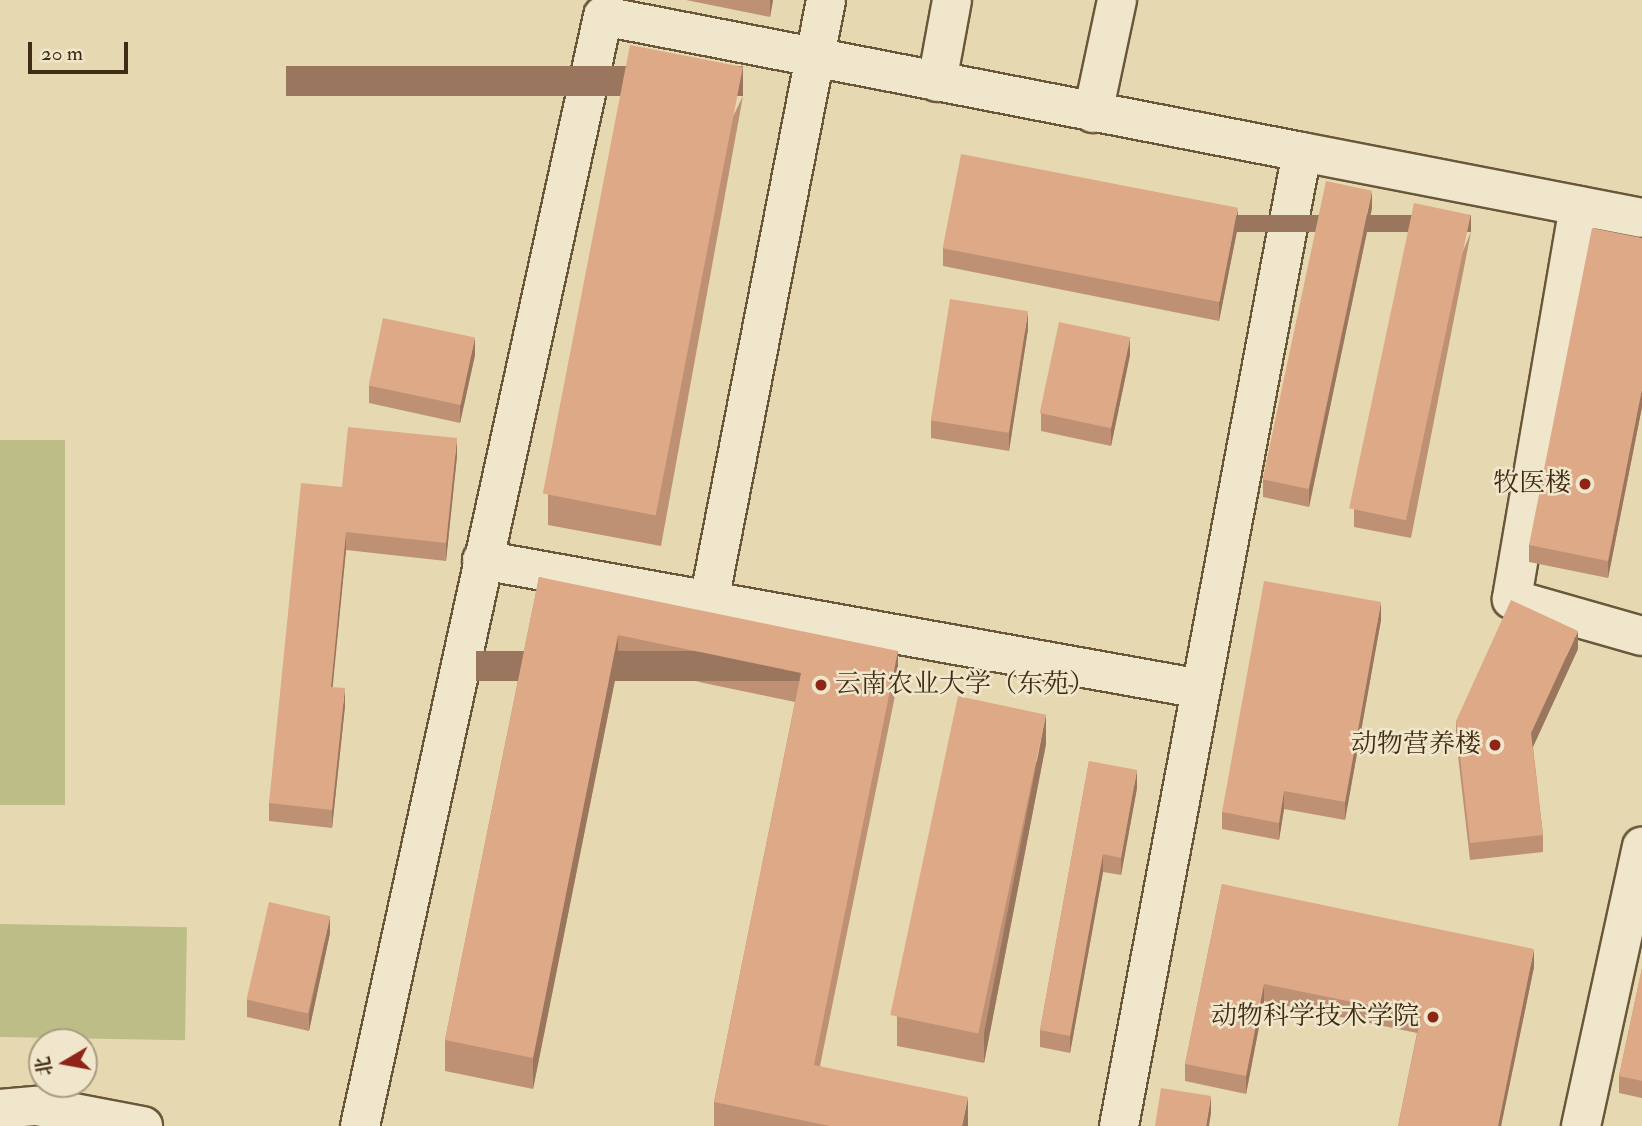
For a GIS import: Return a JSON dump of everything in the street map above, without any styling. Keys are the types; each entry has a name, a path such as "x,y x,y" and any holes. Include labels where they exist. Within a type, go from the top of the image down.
{"street":[{"path":"709,601 825,0"},
{"path":"937,82 952,0"},
{"path":"1093,113 1118,0"},
{"path":"360,1126 605,8 814,59 1642,218"},
{"path":"1119,1126 1301,152"},
{"path":"1579,206 1512,599 1642,636"},
{"path":"482,560 1201,690"},
{"path":"1581,1126 1642,847"},
{"path":"0,1109 37,1106 131,1125"}],"green space":[{"path":"0,440 65,440 65,805 0,805"},
{"path":"0,924 187,927 185,1040 98,1039 98,1028 28,1028 28,1038 0,1037"}],"building":[{"path":"630,45 743,67 656,516 543,494"},
{"path":"961,154 1238,208 1220,302 943,248"},
{"path":"1326,181 1372,191 1309,489 1263,479"},
{"path":"1414,203 1471,215 1406,520 1349,508"},
{"name":"牧医楼","path":"1592,228 1642,238 1642,389 1608,561 1529,545"},
{"path":"950,299 1028,311 1009,433 931,420"},
{"path":"383,318 475,338 461,405 369,385"},
{"path":"1059,322 1130,337 1111,428 1040,413"},
{"path":"348,427 457,438 446,543 346,532 331,687 345,688 332,810 269,803 301,483 342,487"},
{"path":"539,577 898,651 814,1065 968,1097 962,1126 830,1126 714,1102 801,673 618,635 533,1058 445,1040"},
{"path":"1264,581 1381,602 1345,802 1284,791 1279,823 1222,812"},
{"name":"动物营养楼","path":"1511,600 1578,631 1531,733 1543,835 1470,843 1456,721"},
{"path":"958,696 1046,715 978,1034 890,1015"},
{"path":"1089,761 1137,770 1121,858 1103,854 1070,1036 1040,1030"},
{"name":"动物科学技术学院","path":"1222,884 1534,949 1498,1126 1398,1126 1421,1016 1264,984 1246,1076 1185,1064"},
{"path":"269,902 330,916 308,1014 247,999"},
{"path":"1642,968 1642,1081 1619,1076"},
{"path":"1161,1088 1211,1096 1206,1126 1155,1126"}],"place":[{"name":"牧医楼","path":"1585,484"},
{"name":"云南农业大学（东苑）","path":"821,685"},
{"name":"动物营养楼","path":"1495,745"},
{"name":"动物科学技术学院","path":"1433,1017"}]}
